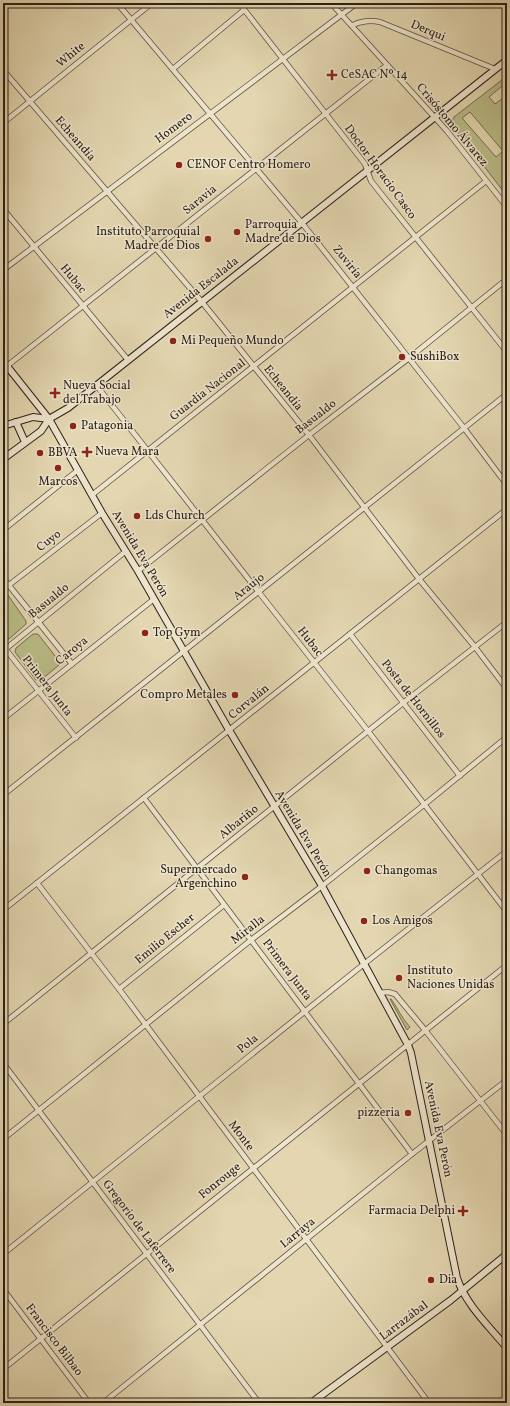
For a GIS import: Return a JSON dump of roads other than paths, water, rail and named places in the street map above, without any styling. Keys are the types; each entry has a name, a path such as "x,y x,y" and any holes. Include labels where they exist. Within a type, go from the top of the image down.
{"main road":[{"name":"Avenida Escalada","path":"3,459 41,431 49,419 68,408 507,60"},
{"name":"Avenida Eva Perón","path":"5,364 49,419 102,513 154,598 229,730 322,886 378,993 408,1045 457,1278 468,1301 507,1348"},
{"path":"3,426 33,417 49,419"},
{"path":"16,422 25,442"},
{"name":"Larrazábal","path":"311,1403 462,1291 507,1254"}],"street":[{"name":"Zuviría","path":"117,3 257,168 353,286 507,485"},
{"name":"White","path":"3,123 152,3"},
{"name":"Doctor Horacio Casco","path":"239,3 365,164 371,180 507,352"},
{"name":"Crisóstomo Álvarez","path":"331,3 435,116 507,207"},
{"name":"Homero","path":"3,270 357,3"},
{"path":"172,69 244,10"},
{"name":"Derqui","path":"353,26 365,21 373,20 380,22 495,70"},
{"name":"Saravia","path":"5,364 82,306 387,65"},
{"name":"Echeandía","path":"3,70 202,302 309,435 419,579 475,647 507,689"},
{"name":"Guardia Nacional","path":"92,495 486,181"},
{"name":"Hubac","path":"3,209 128,360"},
{"name":"Basualdo","path":"138,571 507,279"},
{"name":"Hubac","path":"96,385 425,804 507,912"},
{"name":"Araujo","path":"3,795 507,394"},
{"path":"3,530 78,470"},
{"name":"Corvalán","path":"3,910 507,509"},
{"name":"Cuyo","path":"9,585 102,513"},
{"name":"Basualdo","path":"4,649 126,551"},
{"path":"3,578 72,664"},
{"name":"Caroya","path":"3,719 154,598"},
{"name":"Albariño","path":"3,1024 368,731 507,622"},
{"name":"Posta de Hornillos","path":"350,634 460,776"},
{"name":"Primera Junta","path":"4,649 76,738"},
{"name":"Miralla","path":"3,1139 251,940 425,804 507,737"},
{"name":"Primera Junta","path":"144,798 412,1154"},
{"name":"Pola","path":"3,1254 507,851"},
{"name":"Monte","path":"37,883 119,989 429,1403"},
{"name":"Emilio Escher","path":"119,989 224,905"},
{"name":"Fonrouge","path":"3,1368 507,965"},
{"path":"378,993 388,992 395,994 507,1135"},
{"name":"Gregorio de Laferrere","path":"3,1062 259,1403"},
{"name":"Larraya","path":"103,1403 412,1154 507,1080"},
{"name":"Francisco Bilbao","path":"3,1290 89,1403"}],"place":[{"name":"CeSAC Nº 14","path":"332,75"},
{"name":"CENOF Centro Homero","path":"179,165"},
{"name":"Parroquia Madre de Dios","path":"237,232"},
{"name":"Instituto Parroquial Madre de Dios","path":"208,239"},
{"name":"Mi Pequeño Mundo","path":"173,341"},
{"name":"SushiBox","path":"402,357"},
{"name":"Nueva Social del Trabajo","path":"55,393"},
{"name":"Patagonia","path":"73,426"},
{"name":"Nueva Mara","path":"87,452"},
{"name":"BBVA","path":"40,453"},
{"name":"Marcos","path":"58,468"},
{"name":"Lds Church","path":"137,516"},
{"name":"Top Gym","path":"145,633"},
{"name":"Compro Metales","path":"235,695"},
{"name":"Changomas","path":"367,871"},
{"name":"Supermercado Argenchino","path":"245,877"},
{"name":"Los Amigos","path":"364,921"},
{"name":"Instituto Naciones Unidas","path":"399,978"},
{"name":"pizzeria","path":"408,1113"},
{"name":"Farmacia Delphi","path":"463,1211"},
{"name":"Dia","path":"431,1280"}]}
